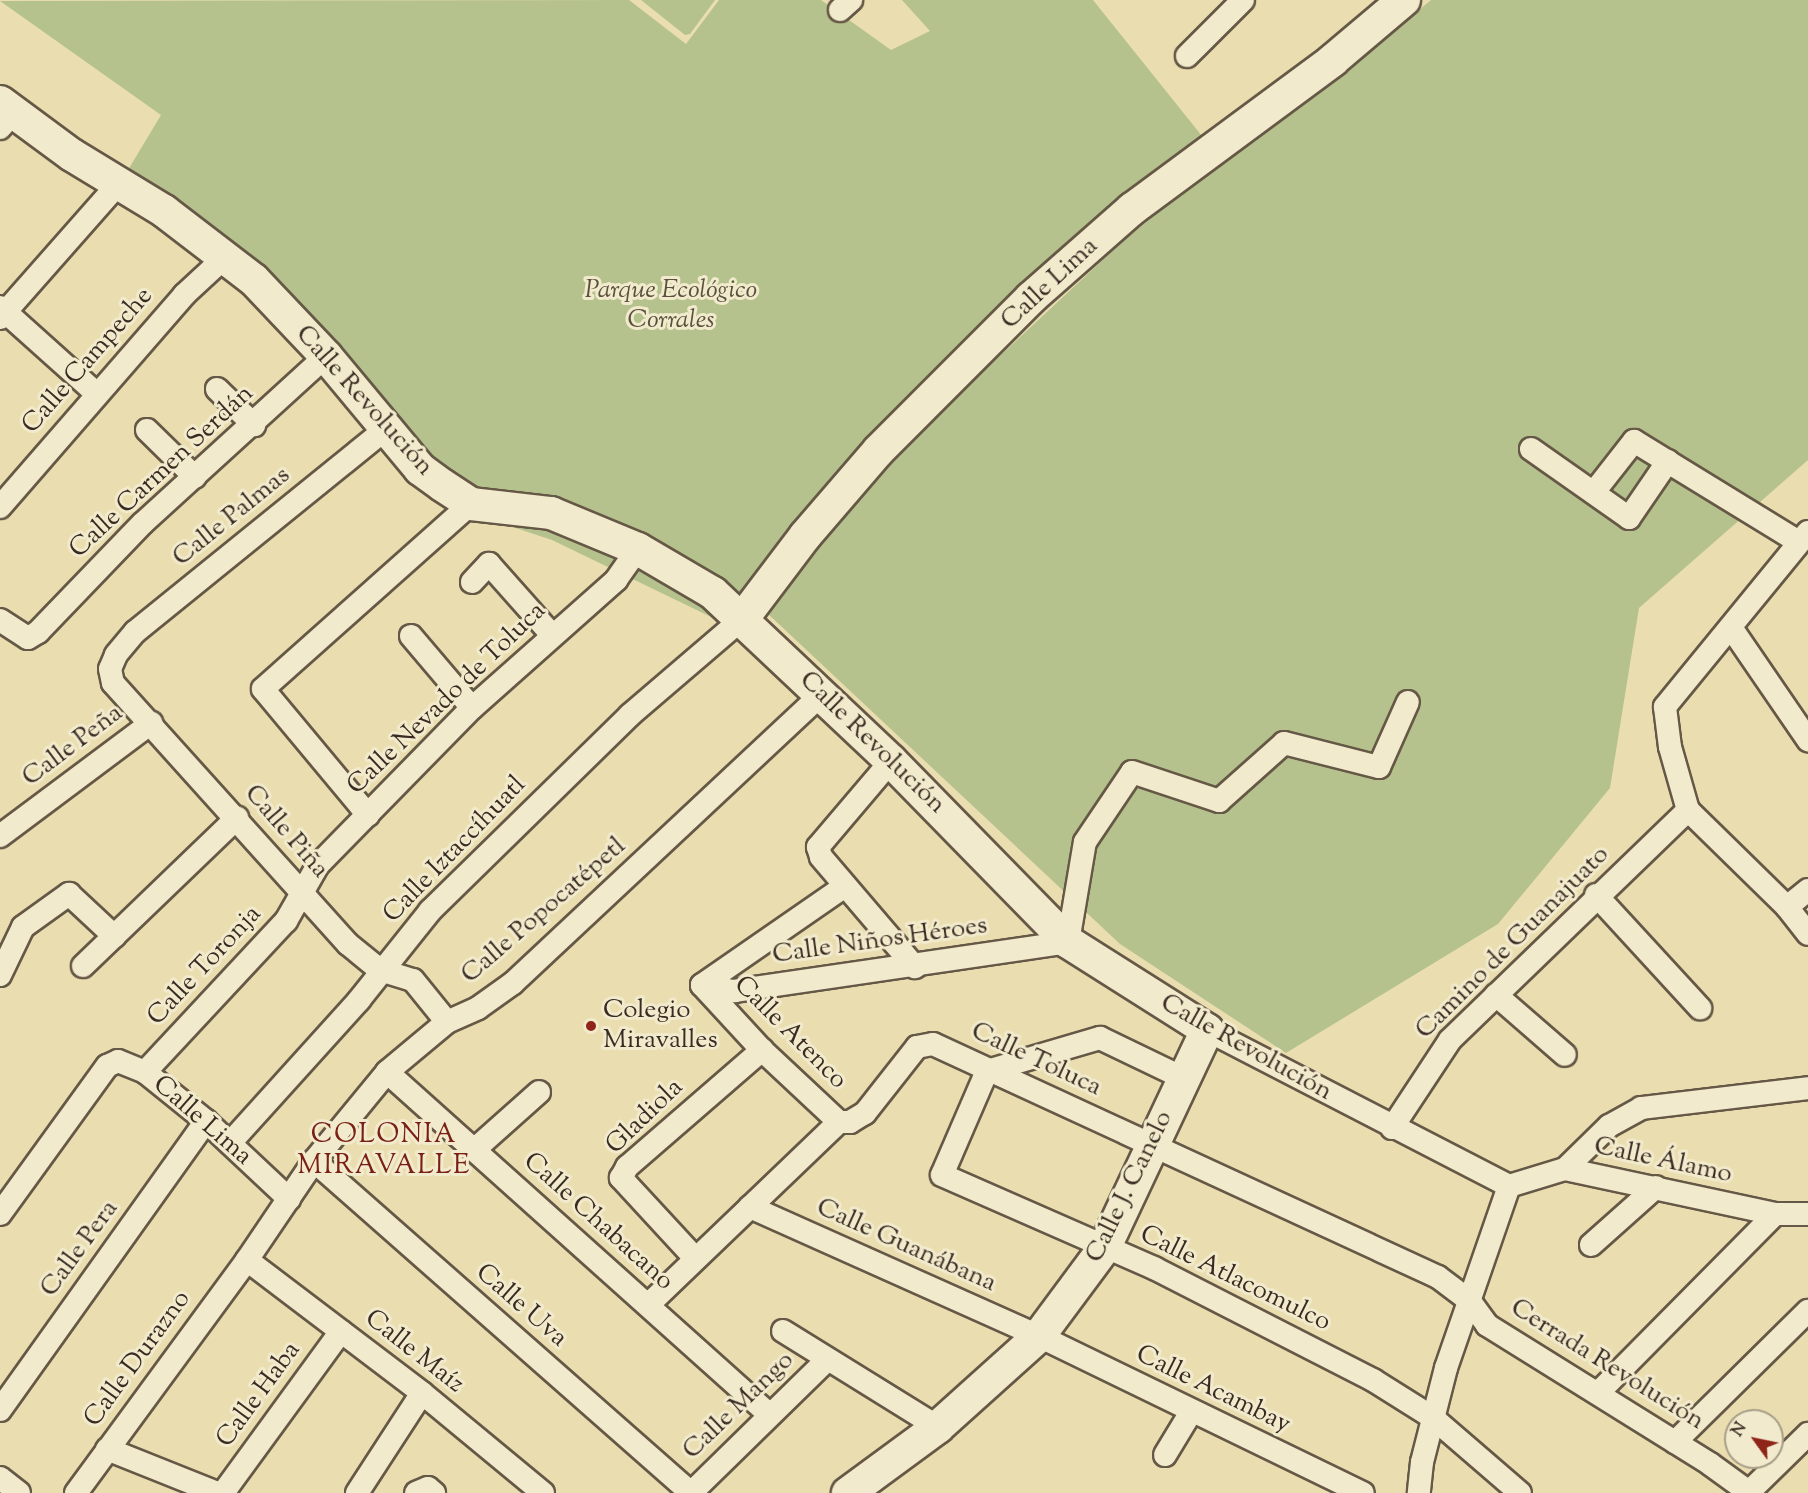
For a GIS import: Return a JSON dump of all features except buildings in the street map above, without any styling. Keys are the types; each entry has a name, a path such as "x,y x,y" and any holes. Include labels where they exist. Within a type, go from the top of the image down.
{"street":[{"name":"Calle Lima","path":"743,618 805,536 879,450 1031,298 1132,209 1324,66 1404,0"},
{"path":"1188,56 1236,2"},
{"name":"Calle Revolución","path":"5,114 164,211 254,280 326,356 420,469 471,504 551,513 638,549 713,593 743,618 891,761 1068,942 1207,1030 1392,1128 1509,1186"},
{"path":"96,393 2,312 118,184"},
{"name":"Calle Campeche","path":"0,507 96,393 184,295 225,257"},
{"name":"Calle Carmen Serdán","path":"0,620 28,638 38,632 143,523 254,425 326,356"},
{"path":"217,389 254,425"},
{"name":"Calle Palmas","path":"116,655 135,632 387,428"},
{"path":"147,430 195,477"},
{"path":"1594,492 1634,441 1803,537 1732,629 1684,680 1665,707 1670,747 1688,810 1787,907 1808,934"},
{"path":"1531,449 1629,518 1668,461"},
{"path":"368,816 263,689 471,504"},
{"name":"Calle Nevado de Toluca","path":"303,896 318,865 472,708 616,580 638,549"},
{"path":"472,582 489,564 552,635"},
{"name":"Calle Iztaccíhuatl","path":"230,1143 359,1000 380,970 430,911 630,715 743,618"},
{"path":"1732,629 1808,740"},
{"path":"411,636 472,708"},
{"name":"Calle Piña","path":"116,655 110,669 113,683 237,818 303,896 348,944 380,970 412,980 447,1022"},
{"name":"Calle Popocatépetl","path":"247,1260 314,1161 387,1072 447,1022 478,1008 513,983 822,694"},
{"path":"1068,942 1085,842 1132,772 1219,801 1284,743 1379,767 1408,702"},
{"name":"Calle Peña","path":"0,836 152,723"},
{"path":"891,761 824,837 818,847 821,857 915,967"},
{"name":"Camino de Guanajuato","path":"1392,1128 1450,1040 1596,895 1688,810"},
{"path":"83,966 237,818"},
{"path":"702,985 845,885"},
{"path":"1787,907 1808,890"},
{"path":"3,961 23,927 69,894 114,936"},
{"path":"1596,895 1700,1008"},
{"name":"Calle Toronja","path":"145,1072 286,921 303,896"},
{"name":"Calle Niños Héroes","path":"702,985 734,991 915,967 1068,942"},
{"name":"Calle Atenco","path":"702,985 762,1050 839,1122"},
{"path":"1496,995 1565,1055"},
{"name":"Calle J. Canelo","path":"848,1493 938,1427 1039,1336 1105,1247 1207,1030"},
{"path":"987,1071 1100,1038 1183,1078"},
{"name":"Calle Toluca","path":"648,1305 694,1257 839,1122 850,1122 864,1113 917,1047 933,1044 987,1071 1153,1144 1438,1277 1469,1300"},
{"name":"Gladiola","path":"694,1257 621,1178 627,1167 762,1050"},
{"name":"Calle Lima","path":"0,1214 107,1066 118,1061 145,1072 206,1121 289,1199"},
{"name":"Calle Atlacomulco","path":"987,1071 942,1175 1105,1247 1373,1380 1432,1417 1520,1493"},
{"name":"Calle Chabacano","path":"387,1072 770,1415"},
{"path":"1565,1169 1610,1126 1641,1108 1808,1088"},
{"path":"474,1150 538,1092"},
{"name":"Calle Pera","path":"0,1410 206,1121"},
{"name":"Calle Uva","path":"314,1161 691,1493"},
{"name":"Calle Álamo","path":"1509,1186 1565,1169 1775,1214 1808,1214"},
{"path":"1419,1493 1432,1417 1469,1300 1509,1186"},
{"path":"1591,1245 1656,1187"},
{"name":"Calle Guanábana","path":"750,1207 1039,1336"},
{"path":"1598,1393 1775,1214"},
{"name":"Calle Maíz","path":"247,1260 423,1393 543,1493"},
{"name":"Calle Durazno","path":"76,1493 247,1260"},
{"name":"Cerrada Revolución","path":"1469,1300 1487,1325 1675,1442 1749,1493"},
{"path":"1675,1442 1808,1311"},
{"name":"Calle Haba","path":"223,1493 341,1331"},
{"path":"783,1331 938,1427"},
{"name":"Calle Acambay","path":"1039,1336 1191,1412 1363,1493"},
{"name":"Calle Mango","path":"691,1493 827,1360"},
{"path":"357,1493 423,1393"},
{"path":"1165,1455 1191,1412"},
{"path":"1749,1493 1808,1434"},
{"path":"107,1449 217,1493"},
{"path":"0,1478 19,1493"},
{"path":"417,1493 428,1488 434,1493"}],"green space":[{"name":"Parque Ecológico Corrales","path":"629,0 686,44 719,0 821,0 891,50 930,31 902,0 1093,0 1222,161 1369,51 1431,0 1808,0 1808,460 1639,608 1610,788 1498,924 1286,1053 1120,944 766,612 856,501 960,393 1122,242 1211,169 1113,238 821,528 738,630 552,540 464,511 225,268 113,195 161,115 0,1"},
{"path":"641,0 715,0 690,34 685,35"}],"place":[{"name":"Colegio Miravalles","path":"591,1026"}],"district":[{"name":"COLONIA MIRAVALLE","path":"384,1150"}]}
